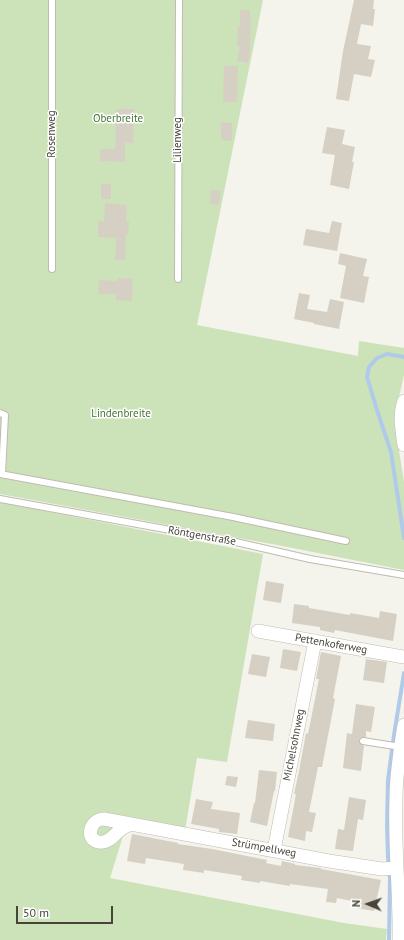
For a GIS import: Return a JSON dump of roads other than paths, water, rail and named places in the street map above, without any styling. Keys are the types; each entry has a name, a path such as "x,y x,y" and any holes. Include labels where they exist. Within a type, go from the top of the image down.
{"street":[{"path":"404,401 401,409 404,445"},
{"name":"Pettenkoferweg","path":"258,631 404,657"},
{"name":"Michelsohnweg","path":"274,850 315,641"},
{"path":"399,940 400,908 396,842 396,797 398,747 404,725"},
{"name":"Strümpellweg","path":"131,824 329,861 382,869 397,868"}],"lane":[{"name":"Rosenweg","path":"52,0 52,269"},
{"name":"Lilienweg","path":"178,279 179,0"},
{"path":"0,414 5,415 1,474 233,517 346,541"},
{"name":"Röntgenstraße","path":"0,499 236,542 310,559 403,574"},
{"path":"363,741 398,747"}],"waterway":[{"path":"404,357 387,354 377,358 369,367 367,377 391,452 404,538"},
{"path":"389,940 390,879 387,825 388,780 404,673"}],"park label":[{"name":"Oberbreite","path":"118,119"},
{"name":"Lindenbreite","path":"121,414"}]}
